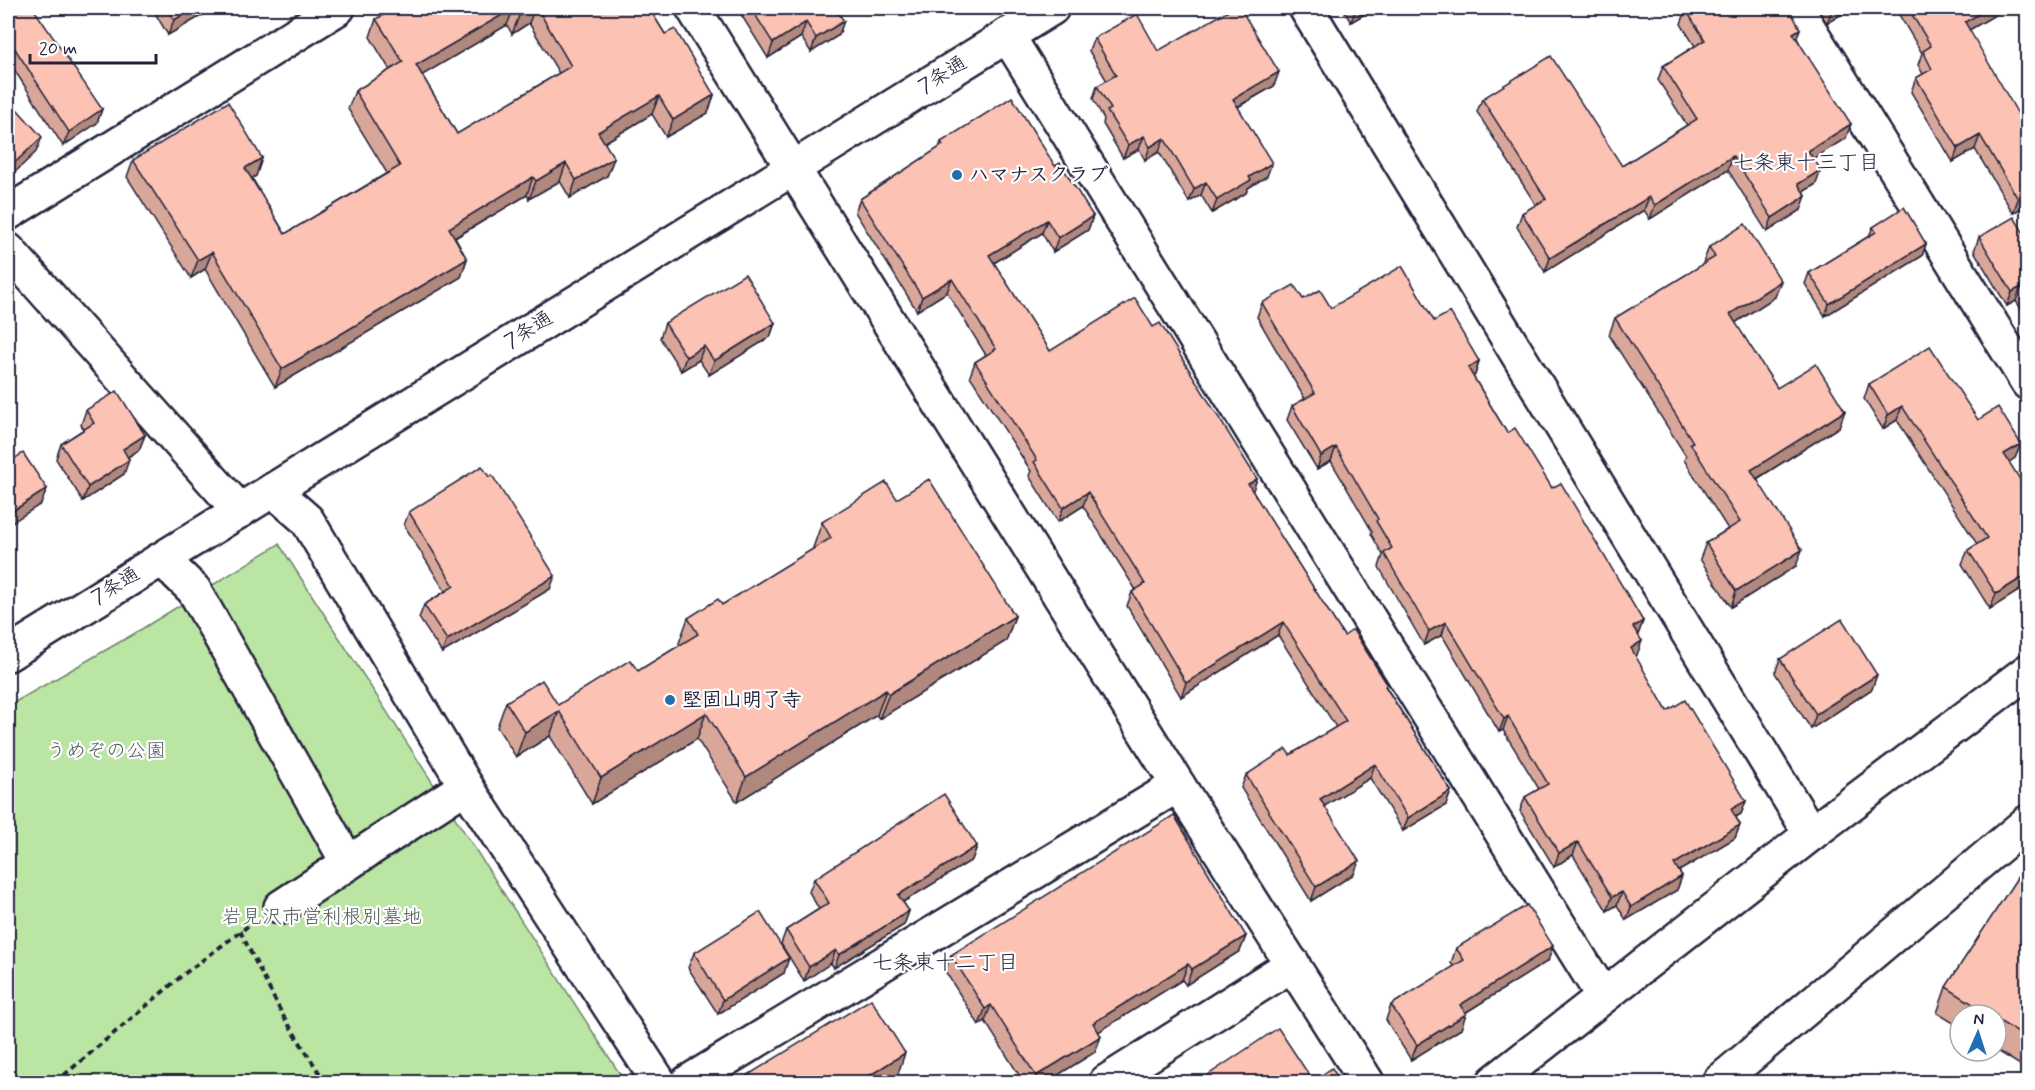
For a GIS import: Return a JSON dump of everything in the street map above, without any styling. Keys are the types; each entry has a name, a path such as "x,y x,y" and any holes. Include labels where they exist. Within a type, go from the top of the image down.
{"street":[{"path":"8,213 338,8"},
{"path":"693,8 1178,785 1367,1083"},
{"name":"7条通","path":"8,654 1052,8"},
{"path":"1306,8 1811,834"},
{"path":"1796,8 2028,384"},
{"path":"1007,35 1603,996"},
{"path":"8,250 240,511"},
{"path":"273,490 307,520 466,786 659,1083"},
{"path":"162,559 194,590 348,863"},
{"path":"1508,1079 1603,996 1811,834 2028,671"},
{"path":"688,1083 1178,785"},
{"path":"281,907 466,786"},
{"path":"1719,1083 2028,822"},
{"path":"1106,1083 1293,964"}],"path":[{"path":"56,1083 184,974 240,932 281,907"},
{"path":"240,932 282,1014 325,1083"}],"green space":[{"name":"岩見沢市営利根別墓地","path":"279,544 625,1082 8,1082 8,706 132,635"}],"building":[{"path":"8,8 33,8 102,109 69,132 8,38"},
{"path":"166,8 195,8 174,20"},
{"path":"396,8 514,8 416,65 457,134 571,66 537,8 649,8 665,34 675,29 714,95 673,120 659,96 598,132 614,158 576,180 566,163 536,181 533,177 449,228 467,259 282,369 212,252 198,260 133,160 228,102 262,158 245,168 285,234 400,166 355,91 403,62 376,19"},
{"path":"514,8 532,8 519,16"},
{"path":"751,8 835,8 844,21 816,38 806,22 773,43"},
{"path":"1233,8 1240,8 1279,72 1233,99 1272,163 1249,177 1251,180 1217,200 1206,182 1194,189 1164,138 1150,147 1144,136 1128,145 1107,111 1111,109 1097,86 1116,75 1094,38 1137,14 1158,51"},
{"path":"1690,8 1789,8 1800,29 1793,33 1851,124 1808,151 1821,170 1798,184 1806,196 1772,218 1733,156 1655,205 1649,197 1550,258 1522,213 1546,199 1482,99 1551,56 1622,166 1697,119 1663,66 1705,40 1686,10"},
{"path":"1908,8 1989,8 1965,22 2021,119 2028,115 2028,193 2018,199 1980,135 1958,148 1916,78 1932,69 1923,51 1931,46"},
{"path":"1012,97 1055,166 1060,163 1093,216 1058,238 1047,220 989,255 1050,351 1135,298 1153,327 1160,323 1257,479 1248,484 1344,636 1353,630 1451,791 1408,818 1375,764 1320,799 1359,861 1316,887 1246,775 1286,749 1290,755 1346,721 1283,622 1186,683 1132,592 1145,584 1088,492 1063,508 1034,462 1037,460 975,362 996,349 952,279 922,297 860,199 943,145 941,142"},
{"path":"8,99 42,137 8,169"},
{"path":"1904,207 1926,244 1829,304 1809,273 1876,232 1873,227"},
{"path":"2014,217 2028,240 2028,298 2021,287 2012,292 1979,237"},
{"path":"1745,224 1781,281 1730,314 1777,388 1816,364 1845,411 1751,470 1802,550 1736,591 1706,543 1740,522 1615,318 1715,257 1709,247"},
{"path":"1402,266 1434,321 1450,312 1479,361 1468,368 1507,433 1515,428 1552,488 1561,483 1643,621 1633,627 1642,641 1631,648 1667,711 1685,700 1746,801 1731,809 1740,825 1674,864 1682,876 1631,907 1622,892 1612,897 1578,842 1559,853 1525,797 1548,784 1508,716 1504,719 1446,622 1429,631 1384,553 1392,548 1376,521 1378,519 1336,447 1321,456 1292,406 1315,393 1262,303 1294,285 1303,299 1320,290 1331,308"},
{"path":"745,274 775,323 714,361 704,346 686,357 665,323"},
{"path":"1930,346 1978,420 1998,407 2021,444 2004,454 2028,492 2028,574 1996,594 1968,550 1987,538 1902,406 1888,415 1869,384"},
{"path":"117,391 145,435 123,449 129,460 88,487 61,444 94,423 86,410"},
{"path":"23,453 47,489 8,514 8,463"},
{"path":"482,466 489,477 492,475 555,576 447,640 424,605 454,586 409,512"},
{"path":"929,479 1015,616 889,694 886,690 746,777 706,713 601,778 559,711 525,732 506,702 542,680 558,705 630,660 638,671 698,634 688,618 718,599 722,605 831,538 822,522 886,482 897,499"},
{"path":"1842,619 1877,675 1816,714 1780,659"},
{"path":"944,794 977,846 898,895 909,911 839,955 836,950 809,967 786,930 829,903 814,879"},
{"path":"1174,815 1246,936 1192,969 1188,964 1093,1023 1101,1036 1036,1076 991,1005 985,1009 951,955"},
{"path":"2028,861 2028,1039 2008,1026 2008,1003 1971,1003 1946,987"},
{"path":"1527,905 1553,946 1460,1005 1466,1014 1417,1045 1391,1005 1464,960 1456,948"},
{"path":"760,912 789,958 723,1000 694,953"},
{"path":"871,999 905,1053 858,1083 735,1083"},
{"path":"1278,1028 1313,1081 1332,1068 1341,1083 1196,1083"}],"place":[{"name":"ハマナスクラブ","path":"957,175"},
{"name":"堅固山明了寺","path":"670,700"}],"district":[{"name":"七条東十三丁目","path":"1806,163"},
{"name":"七条東十二丁目","path":"945,963"}],"park label":[{"name":"うめぞの公園","path":"106,751"}]}
